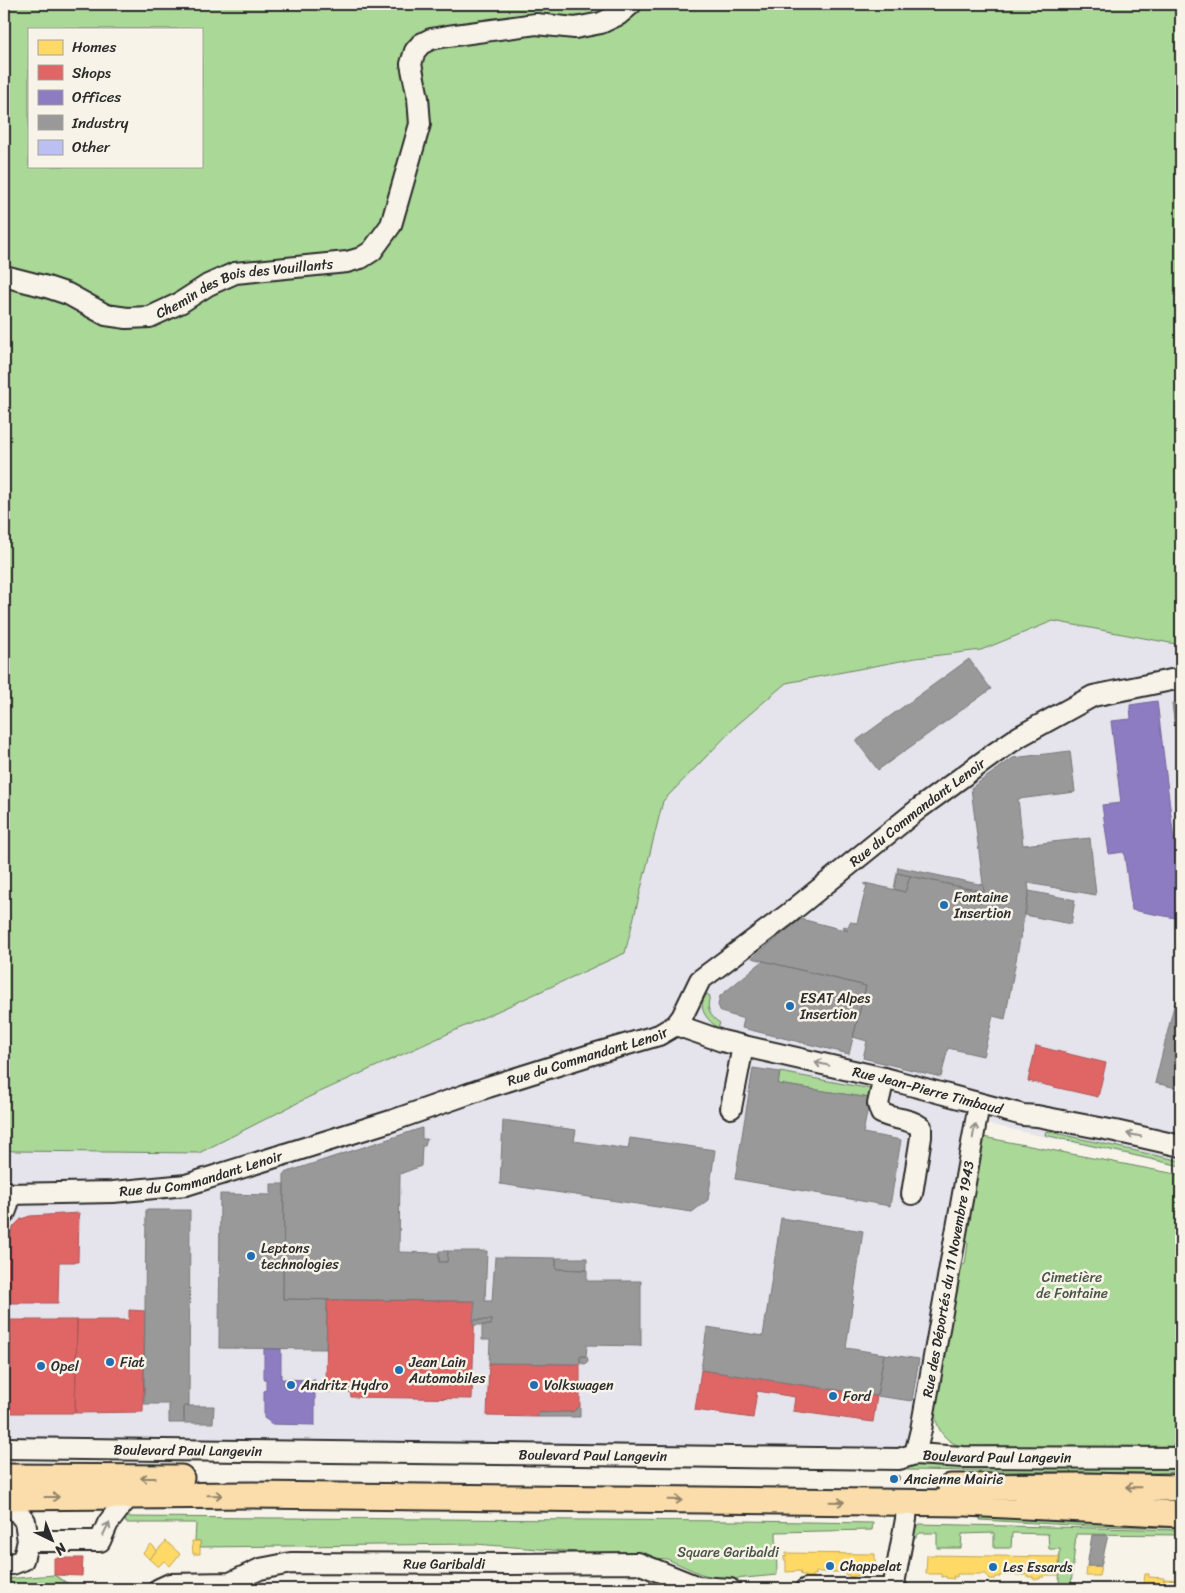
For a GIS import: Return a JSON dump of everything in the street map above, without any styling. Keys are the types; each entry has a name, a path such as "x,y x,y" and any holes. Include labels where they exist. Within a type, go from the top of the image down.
{"main road":[{"name":"Boulevard Paul Langevin","path":"4,1490 1083,1486 1181,1488"},
{"path":"4,1490 129,1496 251,1495 966,1503 1181,1514"}],"street":[{"name":"Chemin des Bois des Vouillants","path":"4,276 68,294 106,314 135,318 150,316 180,303 208,286 235,274 347,262 360,258 372,251 391,224 420,124 418,98 411,64 415,51 421,44 431,39 448,36 536,24 574,28 592,25 602,23 618,15 631,4"},
{"name":"Rue du Commandant Lenoir","path":"5,1192 114,1192 186,1185 394,1120 488,1087 659,1035 676,1025 685,1013 700,980 786,915 922,807 995,753 1020,736 1094,696 1181,678"},
{"name":"Rue Jean-Pierre Timbaud","path":"676,1025 722,1041 884,1078 1023,1115 1037,1116 1181,1146"},
{"path":"730,1108 743,1046"},
{"path":"884,1078 878,1104 881,1113 888,1117 915,1123 921,1127 912,1194"},
{"name":"Rue des Déportés du 11 Novembre 1943","path":"915,1454 921,1430 979,1104"},
{"path":"4,1214 8,1205 5,1192"},
{"name":"Boulevard Paul Langevin","path":"4,1448 899,1459 915,1454 963,1457 1181,1458"},
{"path":"4,1490 25,1521 28,1540 23,1560 12,1564 4,1564"},
{"path":"28,1540 100,1541 108,1523 129,1496"},
{"path":"806,1589 894,1589 906,1520 907,1503"},
{"name":"Rue Garibaldi","path":"159,1589 170,1584 230,1583 260,1569 291,1563 638,1563 698,1587 730,1589"}],"shaded area":[{"path":"1053,621 1181,645 1181,1167 983,1123 924,1457 4,1445 4,1148 199,1153 309,1097 625,953 663,801 737,725 786,683 916,658 980,650"}],"green space":[{"path":"4,4 1181,4 1181,645 1053,621 981,650 916,658 786,683 737,725 663,801 625,953 309,1097 199,1153 13,1151 4,1149"},
{"path":"707,994 710,996 709,1011 713,1018 720,1023 718,1028 706,1017 702,1008"},
{"path":"780,1072 871,1089 870,1098 778,1084"},
{"path":"1046,1131 1181,1161 1181,1166 1045,1135"},
{"name":"Cimetière de Fontaine","path":"983,1137 1181,1175 1181,1446 969,1446 955,1444 940,1431 935,1413 960,1266 965,1264 968,1243 965,1241"},
{"path":"907,1464 1181,1465 1181,1472 907,1470"},
{"path":"981,1508 1181,1522 1181,1528 1090,1526 980,1520"},
{"name":"Square Garibaldi","path":"125,1517 873,1523 872,1530 776,1532 777,1575 724,1580 701,1574 667,1559 475,1544 200,1547 200,1541 195,1541 196,1523 126,1523"},
{"path":"919,1524 1181,1530 1181,1535 1076,1534 1071,1586 1059,1587 1060,1549 1049,1549 1048,1534 1012,1533 1011,1548 994,1548 994,1533 962,1534 961,1548 937,1548 937,1533 920,1533 910,1542 909,1537"},
{"path":"54,1575 77,1589 4,1589 4,1579"}],"building: Homes":[{"path":"166,1541 180,1554 170,1566 164,1561 158,1567 149,1559"},
{"path":"192,1541 200,1541 200,1554 193,1554"},
{"path":"151,1544 157,1550 149,1559 143,1553"},
{"name":"Chappelat","path":"786,1553 875,1554 875,1572 860,1572 860,1575 849,1577 849,1575 845,1575 845,1572 816,1572 816,1575 812,1575 812,1577 805,1577 805,1575 801,1575 800,1571 786,1572 784,1556 786,1557"},
{"name":"Les Essards","path":"927,1555 1059,1557 1059,1575 1044,1575 1040,1579 1033,1579 1033,1577 1028,1577 1028,1575 1000,1575 1000,1577 995,1579 989,1579 985,1574 957,1574 957,1577 953,1576 954,1579 946,1578 946,1576 942,1577 941,1574 926,1574"},
{"path":"1087,1566 1101,1566 1099,1576 1086,1576"},
{"path":"1145,1574 1149,1574 1149,1577 1164,1578 1164,1585 1177,1586 1177,1589 1143,1589"},
{"path":"1164,1579 1178,1580 1177,1586 1164,1585"}],"building: Shops":[{"path":"1036,1046 1106,1063 1098,1097 1028,1081"},
{"path":"79,1213 78,1262 59,1262 58,1303 6,1303 7,1239 14,1226 21,1219 30,1216"},
{"name":"Jean Lain Automobiles","path":"327,1300 475,1301 472,1399 351,1397 350,1392 326,1392"},
{"name":"Fiat","path":"129,1310 145,1311 143,1412 75,1413 77,1320 129,1320"},
{"name":"Opel","path":"6,1320 77,1320 75,1413 5,1413"},
{"name":"Volkswagen","path":"489,1363 580,1364 580,1406 573,1412 538,1413 538,1417 487,1416"},
{"name":"Ford","path":"701,1370 877,1396 873,1422 793,1411 795,1397 757,1391 753,1418 695,1410"},
{"path":"54,1558 83,1558 82,1576 54,1575"}],"building: Offices":[{"path":"1157,701 1181,897 1181,919 1132,910 1124,852 1109,854 1102,805 1121,803 1111,721 1131,719 1130,705"},
{"name":"Andritz Hydro","path":"264,1349 281,1349 281,1379 315,1380 315,1425 270,1424 264,1418 266,1379 264,1379"}],"building: Industry":[{"path":"969,659 991,689 878,770 856,741"},
{"path":"1181,703 1181,774 1172,704"},
{"name":"Fontaine Insertion","path":"1070,751 1075,792 1018,799 1023,845 1090,838 1096,895 1028,883 1029,891 1005,1019 993,1016 983,1056 948,1048 941,1077 863,1058 867,1041 853,1037 866,986 752,958 801,919 848,931 843,928 844,926 848,927 850,922 857,923 867,885 864,885 865,883 905,892 910,876 984,892 971,788 1013,758"},
{"path":"898,867 983,885 984,892 897,873"},
{"path":"897,873 910,876 905,892 894,889"},
{"path":"1029,891 1075,900 1071,924 1025,915"},
{"name":"ESAT Alpes Insertion","path":"763,961 866,986 849,1054 742,1028 744,1019 721,1012 718,1005 720,996"},
{"path":"1181,977 1181,1089 1155,1083"},
{"path":"753,1068 780,1072 778,1084 870,1098 863,1133 901,1140 890,1206 735,1179"},
{"path":"503,1120 576,1130 574,1141 628,1149 630,1138 715,1150 708,1200 692,1212 500,1184"},
{"path":"422,1128 422,1139 427,1139 425,1146 422,1146 421,1166 400,1174 399,1252 439,1253 439,1262 447,1262 448,1251 487,1251 485,1301 492,1301 495,1257 556,1258 556,1269 587,1270 587,1281 641,1281 641,1346 587,1345 586,1356 580,1356 580,1364 489,1363 490,1340 482,1340 482,1325 491,1325 492,1320 473,1320 475,1301 283,1299 284,1173"},
{"name":"Leptons technologies","path":"271,1184 284,1184 283,1299 327,1300 326,1349 219,1348 220,1194 271,1195"},
{"path":"146,1210 190,1210 189,1406 184,1406 184,1423 169,1423 169,1404 144,1404"},
{"path":"781,1218 863,1231 846,1348 884,1354 877,1396 701,1370 707,1327 763,1336"},
{"path":"439,1251 448,1251 447,1262 439,1262"},
{"path":"556,1258 587,1258 587,1270 556,1269"},
{"path":"473,1320 492,1320 491,1325 473,1325"},
{"path":"884,1354 919,1359 912,1401 877,1396"},
{"path":"584,1356 588,1360 584,1364 580,1360"},
{"path":"184,1406 214,1406 213,1423 184,1423"},
{"path":"580,1406 580,1417 538,1417 538,1413 573,1412"},
{"path":"1092,1535 1108,1535 1101,1566 1087,1566"}],"building: Other":[{"name":"Ancienne Mairie","path":"890,1476 899,1476 899,1480 890,1480"}],"place":[{"name":"Fontaine Insertion","path":"944,905"},
{"name":"ESAT Alpes Insertion","path":"790,1006"},
{"name":"Leptons technologies","path":"251,1256"},
{"name":"Fiat","path":"110,1362"},
{"name":"Opel","path":"41,1366"},
{"name":"Jean Lain Automobiles","path":"399,1370"},
{"name":"Andritz Hydro","path":"291,1385"},
{"name":"Volkswagen","path":"534,1385"},
{"name":"Ford","path":"833,1396"},
{"name":"Ancienne Mairie","path":"894,1479"},
{"name":"Chappelat","path":"830,1566"},
{"name":"Les Essards","path":"993,1567"}]}
